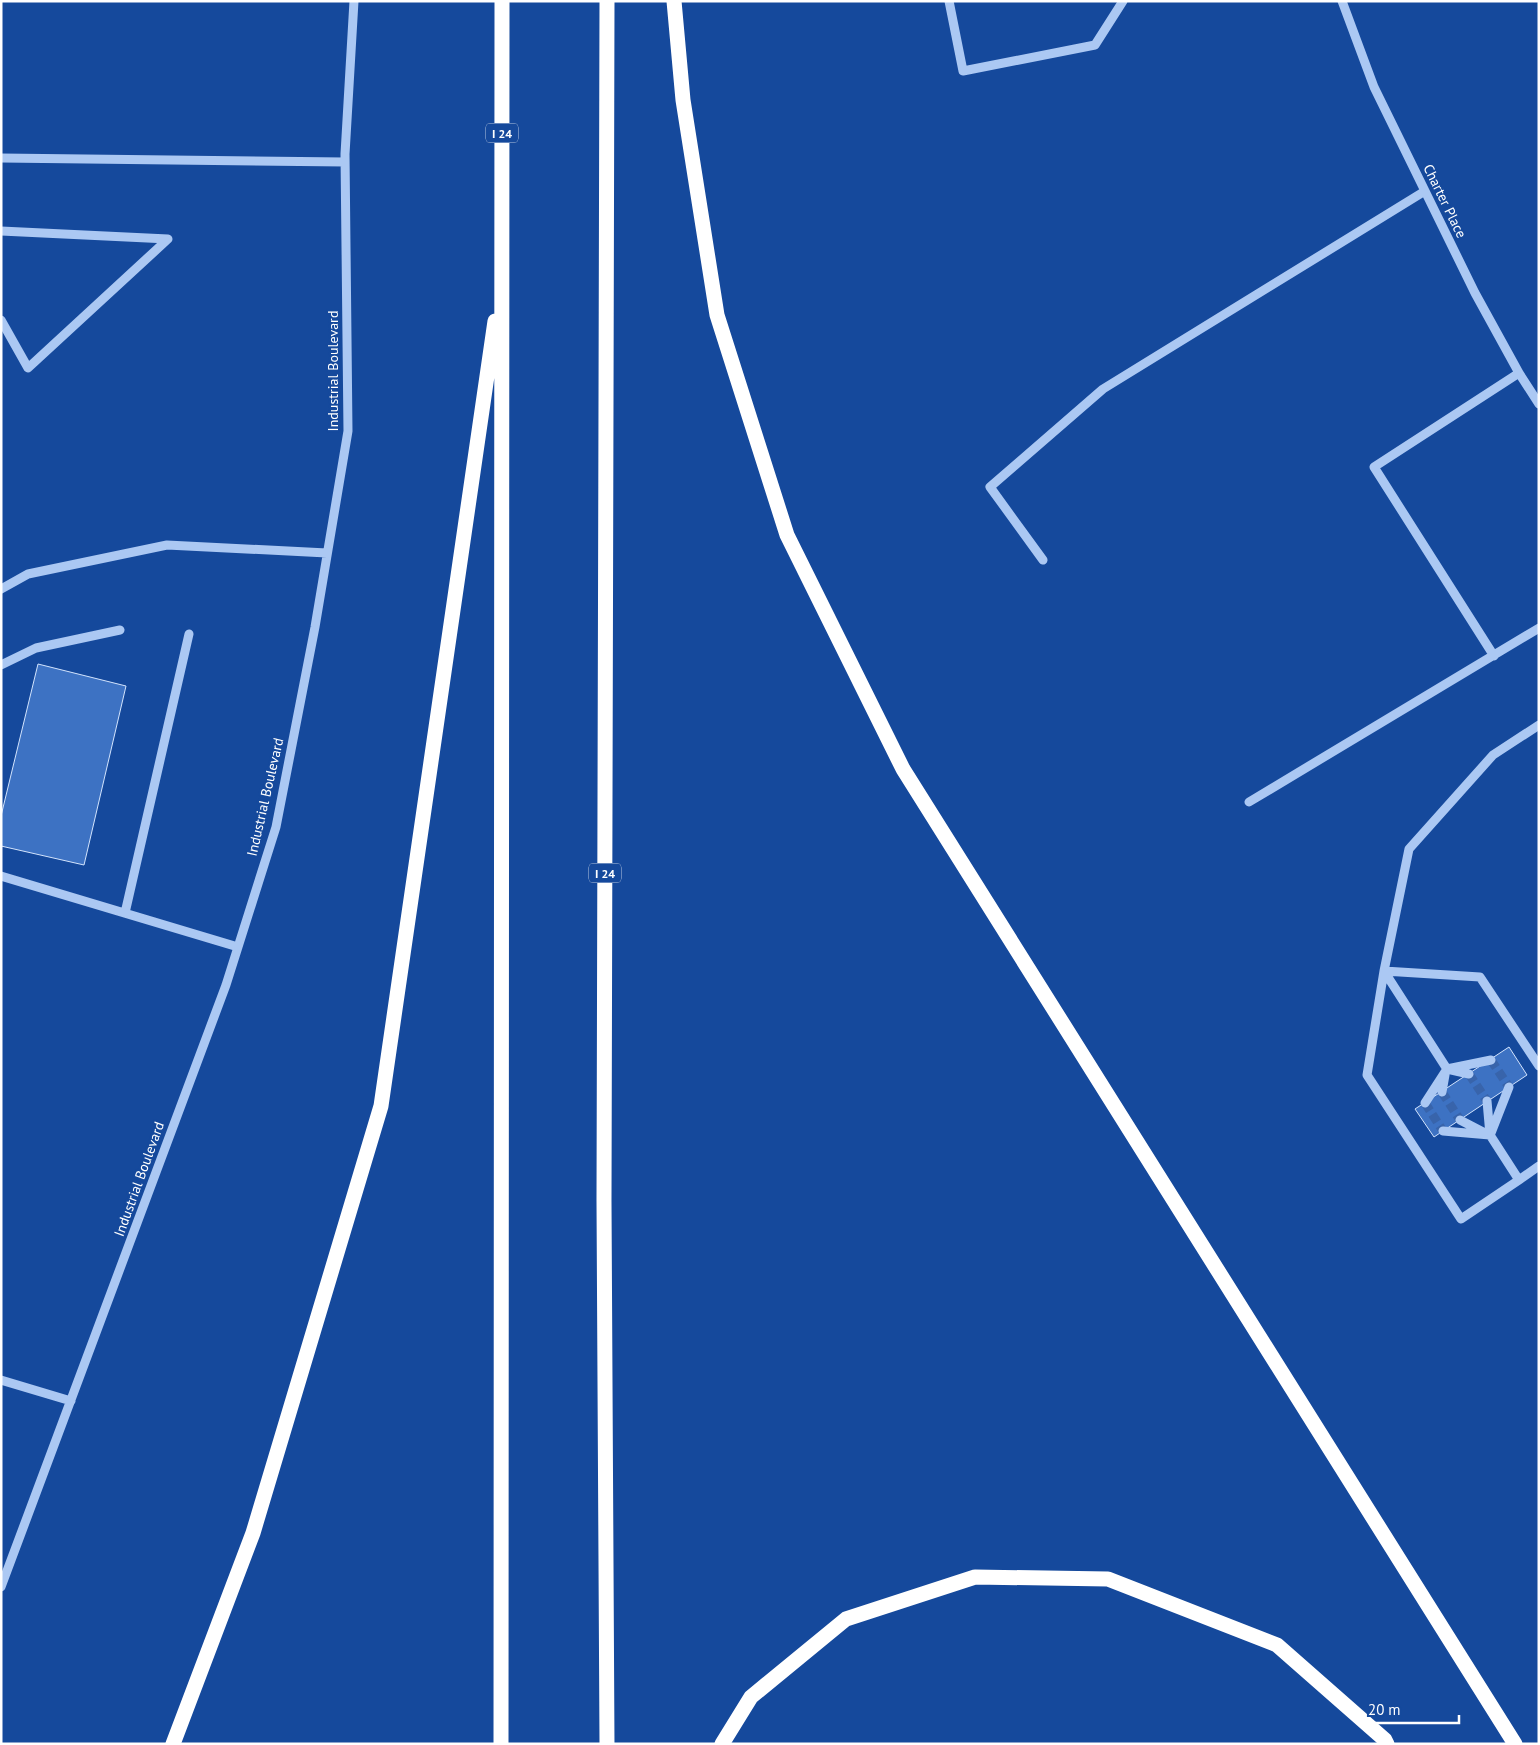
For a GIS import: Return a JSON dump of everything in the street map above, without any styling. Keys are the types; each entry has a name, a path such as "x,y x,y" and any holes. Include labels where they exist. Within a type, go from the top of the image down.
{"highway":[{"name":"I 24","path":"501,1744 502,1"},
{"name":"I 24","path":"606,1744 604,1161 608,1"},
{"path":"674,1 683,100 717,315 786,535 903,769 1515,1744"},
{"path":"173,1744 253,1532 381,1106 502,265"},
{"path":"722,1744 751,1697 846,1619 975,1577 1108,1580 1277,1645 1386,1742"}],"street":[{"name":"Industrial Boulevard","path":"1,1587 223,994 276,828 315,627 348,431 345,162 354,1"},
{"path":"949,1 963,71 1095,45 1124,1"},
{"name":"Charter Place","path":"1342,1 1374,88 1475,293 1519,373 1539,404"},
{"path":"1,158 345,162"},
{"path":"1043,560 990,487 1103,389 1425,191"},
{"path":"1,231 168,239 28,368 1,320"},
{"path":"1494,656 1374,468 1519,373"},
{"path":"1,589 28,574 167,545 328,553"},
{"path":"1249,802 1539,628"},
{"path":"1,665 36,648 120,630"},
{"path":"125,913 188,634"},
{"path":"1539,726 1493,755 1409,849 1384,971 1366,1075 1461,1219 1539,1166"},
{"path":"1,876 238,947"},
{"path":"1384,971 1480,977 1539,1066"},
{"path":"1384,971 1447,1070 1442,1092"},
{"path":"1425,1103 1447,1070 1490,1060"},
{"path":"1447,1070 1470,1074"},
{"path":"1490,1135 1509,1087"},
{"path":"1487,1101 1490,1135 1519,1180"},
{"path":"1460,1120 1490,1135"},
{"path":"1443,1130 1490,1135"},
{"path":"1,1380 71,1401"}],"building":[{"path":"38,664 126,686 84,865 1,846 1,816"},
{"path":"1509,1047 1527,1075 1434,1137 1415,1109"}],"tunnel":[{"path":"1491,1060 1509,1087"},
{"path":"1469,1074 1487,1101"},
{"path":"1442,1092 1460,1120"},
{"path":"1425,1103 1443,1131"}]}
